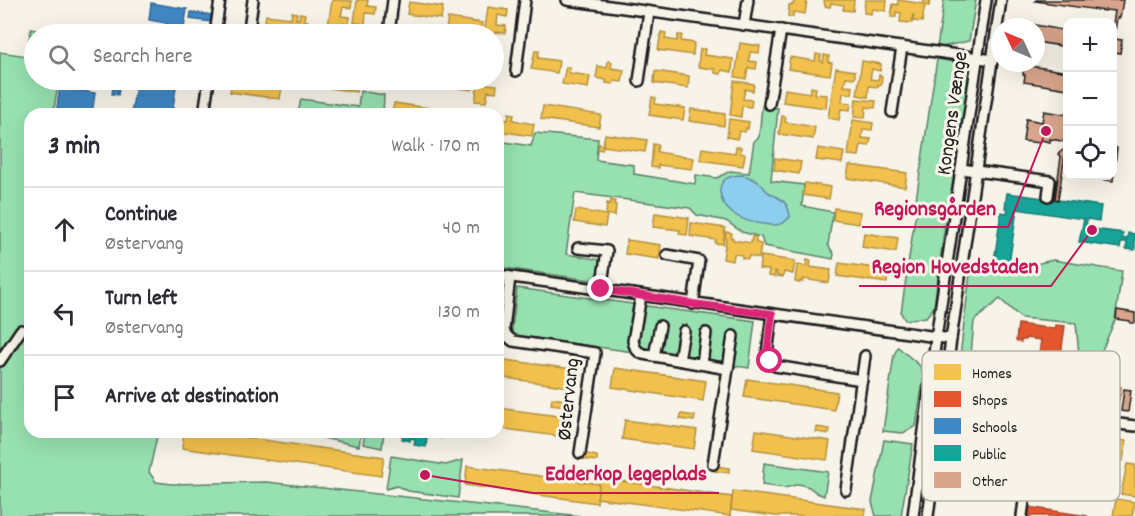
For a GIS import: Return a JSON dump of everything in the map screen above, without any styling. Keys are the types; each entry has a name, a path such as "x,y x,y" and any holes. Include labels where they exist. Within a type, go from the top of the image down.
{"street":[{"path":"216,24 220,0"},
{"path":"250,24 253,0"},
{"path":"390,24 393,0"},
{"path":"516,70 525,0"},
{"path":"567,0 991,60"},
{"path":"744,25 748,0"},
{"name":"Kongens Vænge","path":"934,351 986,0"},
{"name":"Kongens Vænge","path":"999,18 1001,0"},
{"path":"639,81 650,12"},
{"path":"770,104 781,30"},
{"path":"892,112 902,47"},
{"name":"Kongens Vænge","path":"949,351 991,72"},
{"path":"205,108 208,90"},
{"path":"961,169 1050,181 1048,196"},
{"path":"578,248 607,251 601,289"},
{"path":"667,255 699,261 693,304"},
{"path":"504,276 951,339"},
{"name":"Østervang","path":"510,277 504,330 513,342 595,352 580,453"},
{"path":"641,296 633,341 634,348 638,352 728,369"},
{"path":"772,314 767,355 775,366 862,380"},
{"path":"654,356 660,326"},
{"path":"0,361 21,330"},
{"path":"679,360 684,331"},
{"path":"702,364 706,333"},
{"path":"713,464 732,336"},
{"path":"846,490 865,356"},
{"path":"1120,424 1135,426"},
{"name":"Kongens Vænge","path":"913,516 922,446"},
{"name":"Kongens Vænge","path":"928,516 930,501"},
{"path":"1022,516 1024,501"}],"green space":[{"path":"944,0 976,0 969,41 937,48"},
{"path":"0,52 24,56 24,90 57,90 54,108 24,108 24,438 157,438 149,472 156,482 172,484 266,482 581,516 0,516"},
{"path":"937,59 960,63 970,81 950,207 921,205 916,200"},
{"path":"360,91 384,95 383,108 299,108 301,99 358,107"},
{"path":"762,106 778,108 771,181 804,185 802,206 833,212 828,245 834,254 833,259 764,246 761,237 742,232 726,221 697,215 690,208 575,193 566,254 601,260 598,281 504,268 504,142 531,146 535,133 598,139 596,160 634,165 634,174 695,184 696,175 717,178 730,171 749,173 754,141 759,137"},
{"path":"921,211 946,216 934,307 926,317 905,320 901,313 915,217"},
{"path":"1053,260 1122,271 1115,320 1102,351 1079,351 1076,323 1021,318 1000,299 974,321 971,351 961,351 971,265 1014,269"},
{"path":"517,288 755,321 749,368 511,335"},
{"path":"898,347 919,365 922,371 922,388 916,426 903,433 883,431 894,355"},
{"path":"323,438 360,438 359,446"},
{"path":"364,438 383,438 382,448 363,444"},
{"path":"884,440 913,444 901,516 876,516 872,502"},
{"path":"391,456 446,465 463,460 458,498 408,491 397,486 386,489"},
{"path":"764,463 828,472 824,496 799,484 785,488 762,485"}],"water":[{"path":"743,175 757,181 768,192 783,201 788,207 790,217 781,224 768,225 743,219 727,209 721,198 720,187 727,178"}],"building: Homes":[{"path":"332,0 352,1 351,8 343,7 341,16 350,17 349,24 328,24"},
{"path":"357,0 368,0 367,6 376,7 375,14 366,13 365,24 354,23"},
{"path":"794,0 807,0 805,14 793,12 793,17 788,17 789,5 793,5"},
{"path":"824,0 854,0 853,11 843,10 844,5 831,3 830,7 825,6"},
{"path":"865,0 887,0 886,11 872,9 871,14 864,13"},
{"path":"898,0 924,4 924,0 930,0 929,6 925,5 922,22 913,21 913,15 912,23 900,22 901,13 896,12 896,17 891,17 893,4 898,5"},
{"path":"409,2 443,7 441,19 407,14"},
{"path":"488,7 508,10 507,17 498,15 497,24 485,24"},
{"path":"292,12 297,13 296,19 299,19 300,13 305,14 304,20 308,21 307,24 264,24 266,15 291,18"},
{"path":"448,18 482,23 482,24 447,24"},
{"path":"661,32 666,33 665,39 677,41 678,35 682,35 681,41 694,43 693,55 658,50"},
{"path":"740,43 760,46 759,53 750,52 749,61 757,62 756,69 748,68 746,79 735,77"},
{"path":"700,49 705,49 704,55 733,59 732,72 722,70 721,74 715,73 715,69 698,67"},
{"path":"535,51 539,51 538,58 559,61 557,73 531,69"},
{"path":"816,54 821,55 820,61 823,62 824,55 829,56 828,62 832,63 830,75 788,69 790,57 815,61"},
{"path":"608,61 612,62 611,68 624,70 622,82 606,83 606,80 596,78 598,66 607,68"},
{"path":"862,61 881,64 880,71 872,69 870,79 878,80 879,75 882,76 881,85 869,86 868,97 857,95"},
{"path":"566,67 570,67 569,73 590,76 588,88 562,84"},
{"path":"836,68 855,71 855,78 846,77 844,86 853,87 852,94 843,93 842,102 851,103 850,110 841,109 839,120 828,118"},
{"path":"655,71 689,76 688,88 654,83"},
{"path":"734,81 754,84 753,91 745,89 743,99 752,100 751,107 742,106 741,117 730,115"},
{"path":"811,87 816,88 815,94 827,95 826,108 783,102 785,89 810,93"},
{"path":"230,90 282,90 280,99 230,92"},
{"path":"477,90 496,90 496,92 488,91 486,102 475,101"},
{"path":"652,97 656,98 655,104 685,108 683,120 649,115"},
{"path":"856,99 876,101 875,108 866,107 865,118 854,117"},
{"path":"394,103 429,108 393,108"},
{"path":"543,106 601,115 599,127 541,119"},
{"path":"691,109 725,114 724,126 689,121"},
{"path":"509,113 514,114 513,120 534,124 532,136 504,132 504,119 508,120"},
{"path":"782,116 786,117 785,122 815,127 813,139 779,134"},
{"path":"729,119 749,122 748,129 746,128 745,132 739,131 737,139 727,137"},
{"path":"853,120 873,123 872,130 863,129 862,138 871,139 869,146 861,145 859,156 848,155"},
{"path":"605,134 647,140 645,152 603,146 602,150 598,149 599,144 603,145"},
{"path":"653,144 658,145 657,152 694,158 692,169 658,165 658,168 651,167"},
{"path":"736,147 741,147 740,153 745,154 743,166 700,160 702,148 735,153"},
{"path":"818,148 844,152 842,163 816,160"},
{"path":"775,158 801,162 799,174 774,170"},
{"path":"849,165 907,173 905,187 847,178"},
{"path":"805,183 831,187 829,199 803,195"},
{"path":"611,200 615,201 616,205 615,216 606,214 607,203 610,204"},
{"path":"834,208 860,212 859,224 833,220"},
{"path":"576,210 607,215 605,227 574,222"},
{"path":"655,213 689,218 687,235 679,234 680,230 653,227"},
{"path":"691,223 725,228 723,244 715,243 716,240 690,236"},
{"path":"726,232 732,233 733,240 751,243 752,236 756,237 756,243 761,244 759,258 749,256 748,259 734,254 733,261 723,259"},
{"path":"864,233 898,238 896,252 862,247"},
{"path":"627,240 661,245 659,259 625,254"},
{"path":"761,256 795,261 793,274 784,272 783,277 777,276 775,271 775,277 768,276 769,270 759,269"},
{"path":"807,260 811,261 810,267 831,270 829,283 803,279 803,282 795,282 797,265 806,266"},
{"path":"839,263 889,270 887,283 837,276"},
{"path":"504,360 572,369 570,387 504,378"},
{"path":"615,368 706,381 703,401 612,387"},
{"path":"747,379 837,392 834,410 744,397"},
{"path":"552,398 565,400 565,406 551,404"},
{"path":"504,409 566,417 564,437 504,429"},
{"path":"681,414 695,416 694,421 680,419"},
{"path":"625,420 697,430 694,449 622,439"},
{"path":"817,427 830,429 829,434 816,432"},
{"path":"756,430 830,441 827,460 753,449"},
{"path":"183,438 249,438 384,457 381,476 182,448"},
{"path":"1120,440 1126,441 1123,461 1120,461"},
{"path":"582,453 597,456 597,461 581,459"},
{"path":"1127,464 1135,465 1135,496 1121,494"},
{"path":"467,466 599,484 597,503 465,485"},
{"path":"714,466 729,468 729,473 714,471"},
{"path":"600,478 732,497 730,516 597,498"},
{"path":"733,491 866,509 865,516 775,516 731,510"},
{"path":"1116,501 1135,502 1132,516 1113,516"}],"building: Shops":[{"path":"1018,324 1055,329 1055,325 1065,326 1061,351 1039,351 1041,340 1025,338 1021,342 1016,341"},
{"path":"1028,507 1088,516 1027,516"}],"building: Schools":[{"path":"151,3 187,9 185,24 166,24 149,20"},
{"path":"191,12 212,15 211,22 190,19"},
{"path":"60,90 95,93 93,108 57,108"},
{"path":"113,90 119,90 118,95 112,94"},
{"path":"135,90 176,90 173,108 132,108"}],"building: Public":[{"path":"1007,193 1101,206 1099,221 1087,219 1086,228 1123,233 1122,238 1127,239 1128,233 1135,234 1135,250 1126,249 1127,242 1121,242 1120,248 1079,242 1084,219 1017,209 1009,264 994,262 1001,212 1007,213 1008,208 1005,208"},
{"path":"410,438 427,438 426,447 414,445 415,439"}],"building: Other":[{"path":"1123,0 1120,18 1114,18 1115,11 1035,1"},
{"path":"1045,27 1063,30 1063,46 1045,43"},
{"path":"1117,39 1122,40 1120,53 1117,52"},
{"path":"1045,68 1063,71 1063,88 1024,82 1025,75 1023,72 1045,72"},
{"path":"1044,111 1063,114 1063,141 1050,139 1050,142 1041,140 1040,143 1023,141 1026,119 1042,122"},
{"path":"1063,150 1058,200 1055,199 1061,157 1058,154"},
{"path":"1117,310 1135,313 1135,322 1116,319"},
{"path":"1124,389 1131,390 1128,412 1121,411"}],"place":[{"name":"Regionsgården","path":"1046,131"},
{"name":"Region Hovedstaden","path":"1092,230"},
{"name":"Edderkop legeplads","path":"425,475"}],"route":[{"path":"601,289 772,314 767,355 770,361"}]}
